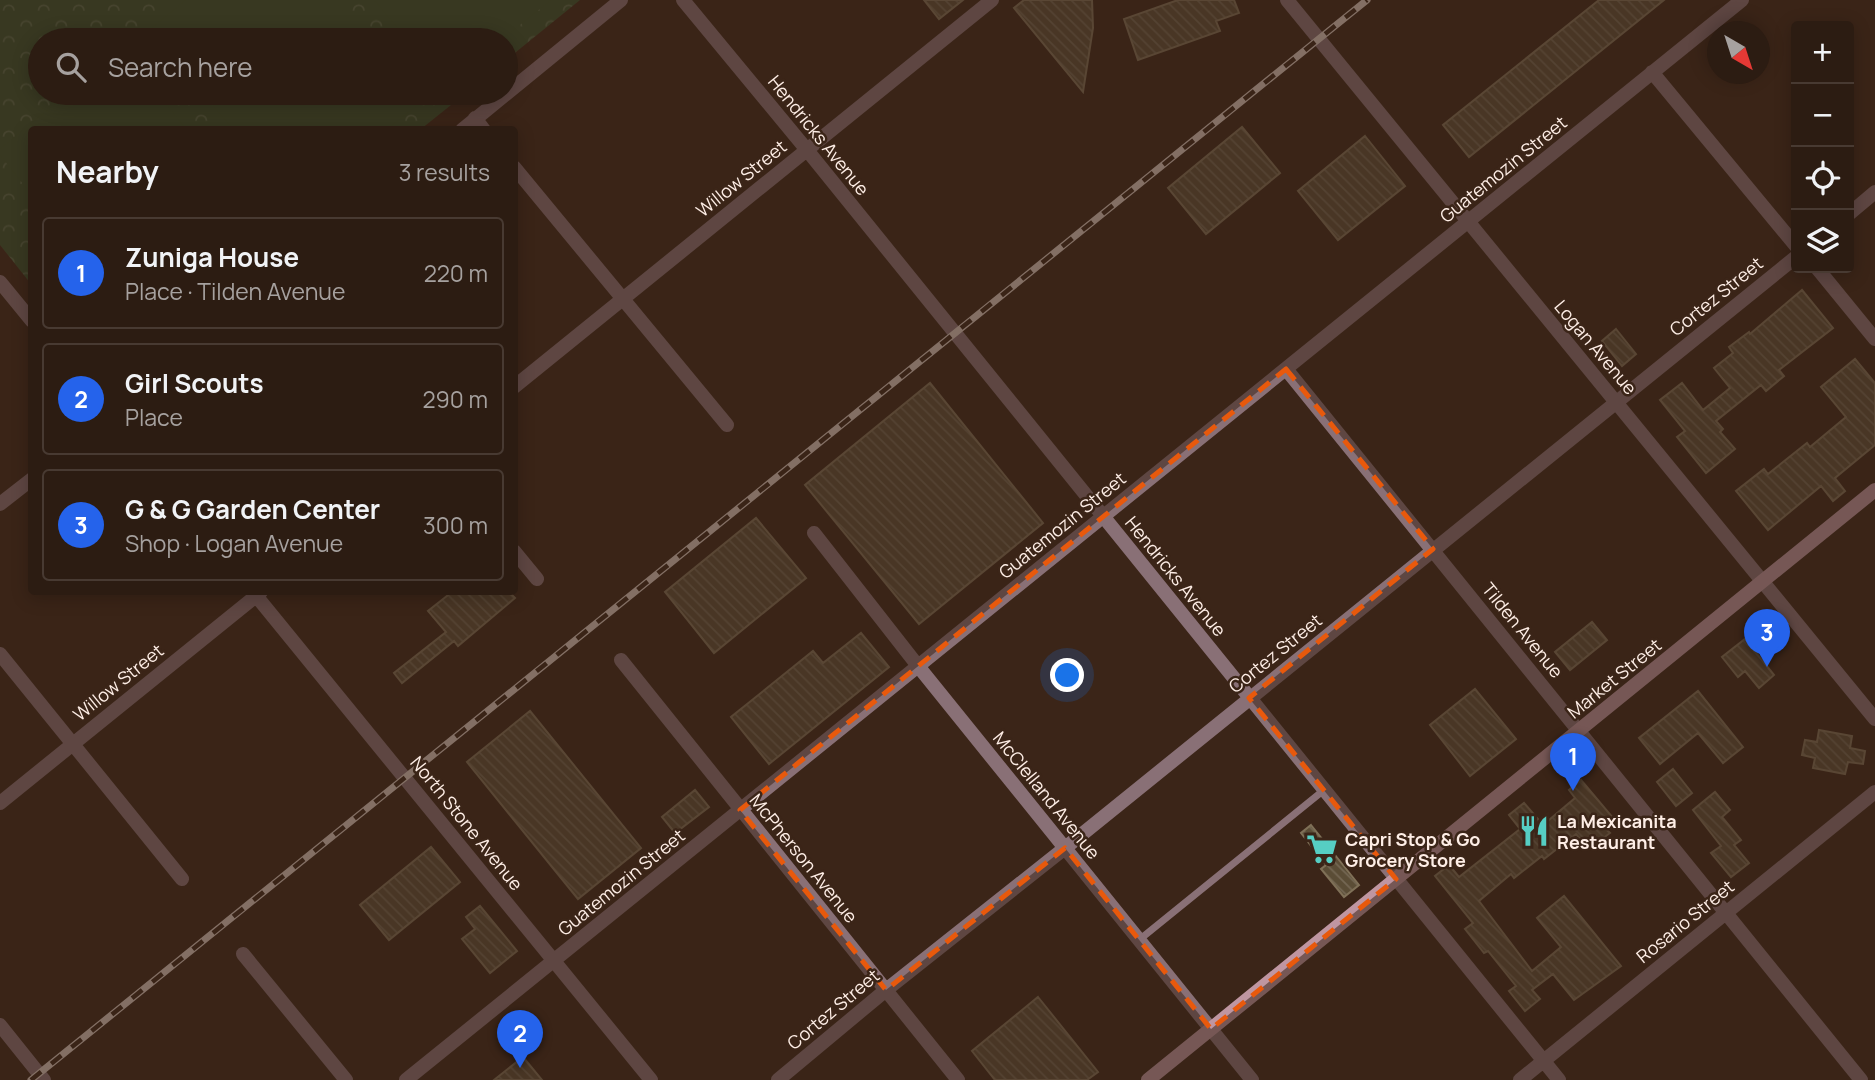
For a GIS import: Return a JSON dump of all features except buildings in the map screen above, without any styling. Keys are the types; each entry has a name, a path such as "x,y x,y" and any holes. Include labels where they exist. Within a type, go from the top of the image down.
{"street":[{"path":"518,91 621,0"},
{"name":"Hendricks Avenue","path":"683,0 807,149 1559,1080"},
{"name":"Willow Street","path":"518,384 992,0"},
{"name":"Logan Avenue","path":"1287,0 1875,719"},
{"name":"Guatemozin Street","path":"406,1080 1742,0"},
{"path":"1652,72 1791,240"},
{"path":"480,124 502,105"},
{"path":"518,172 727,425"},
{"path":"1854,210 1875,192"},
{"name":"Cortez Street","path":"778,1080 1791,261"},
{"path":"1821,273 1875,340"},
{"path":"0,282 28,316"},
{"name":"Tilden Avenue","path":"1286,369 1861,1080"},
{"path":"0,504 28,482"},
{"name":"Market Street","path":"1148,1080 1875,490"},
{"name":"McClelland Avenue","path":"814,533 1252,1080"},
{"path":"518,556 537,579"},
{"name":"Willow Street","path":"0,803 255,595"},
{"name":"North Stone Avenue","path":"259,595 651,1080"},
{"path":"0,654 182,879"},
{"name":"McPherson Avenue","path":"621,660 958,1080"},
{"name":"Rosario Street","path":"1520,1080 1875,792"},
{"path":"243,954 346,1080"},
{"path":"0,1025 44,1080"}],"lane":[{"path":"1139,940 1324,790"}],"highlighted area":[{"path":"1286,369 1433,549 1249,698 1396,879 1211,1029 1065,848 886,990 740,810"}],"green space":[{"path":"0,0 580,0 518,50 518,28 28,28 28,105 451,105 425,126 28,126 28,280 0,245"},
{"path":"186,0 334,0 356,28 151,28"},
{"path":"374,0 551,0 516,28 398,28"},
{"path":"53,105 167,105 184,126 28,126 28,190 0,155 0,149"},
{"path":"212,105 418,105 391,126 230,126"}],"railway":[{"path":"31,1080 1367,0"}],"place":[{"name":"G & G Garden Center","path":"1767,667"},
{"name":"Zuniga House","path":"1573,791"},
{"name":"La Mexicanita Restaurant","path":"1534,831"},
{"name":"Capri Stop & Go Grocery Store","path":"1322,849"},
{"name":"Girl Scouts","path":"520,1068"}]}
